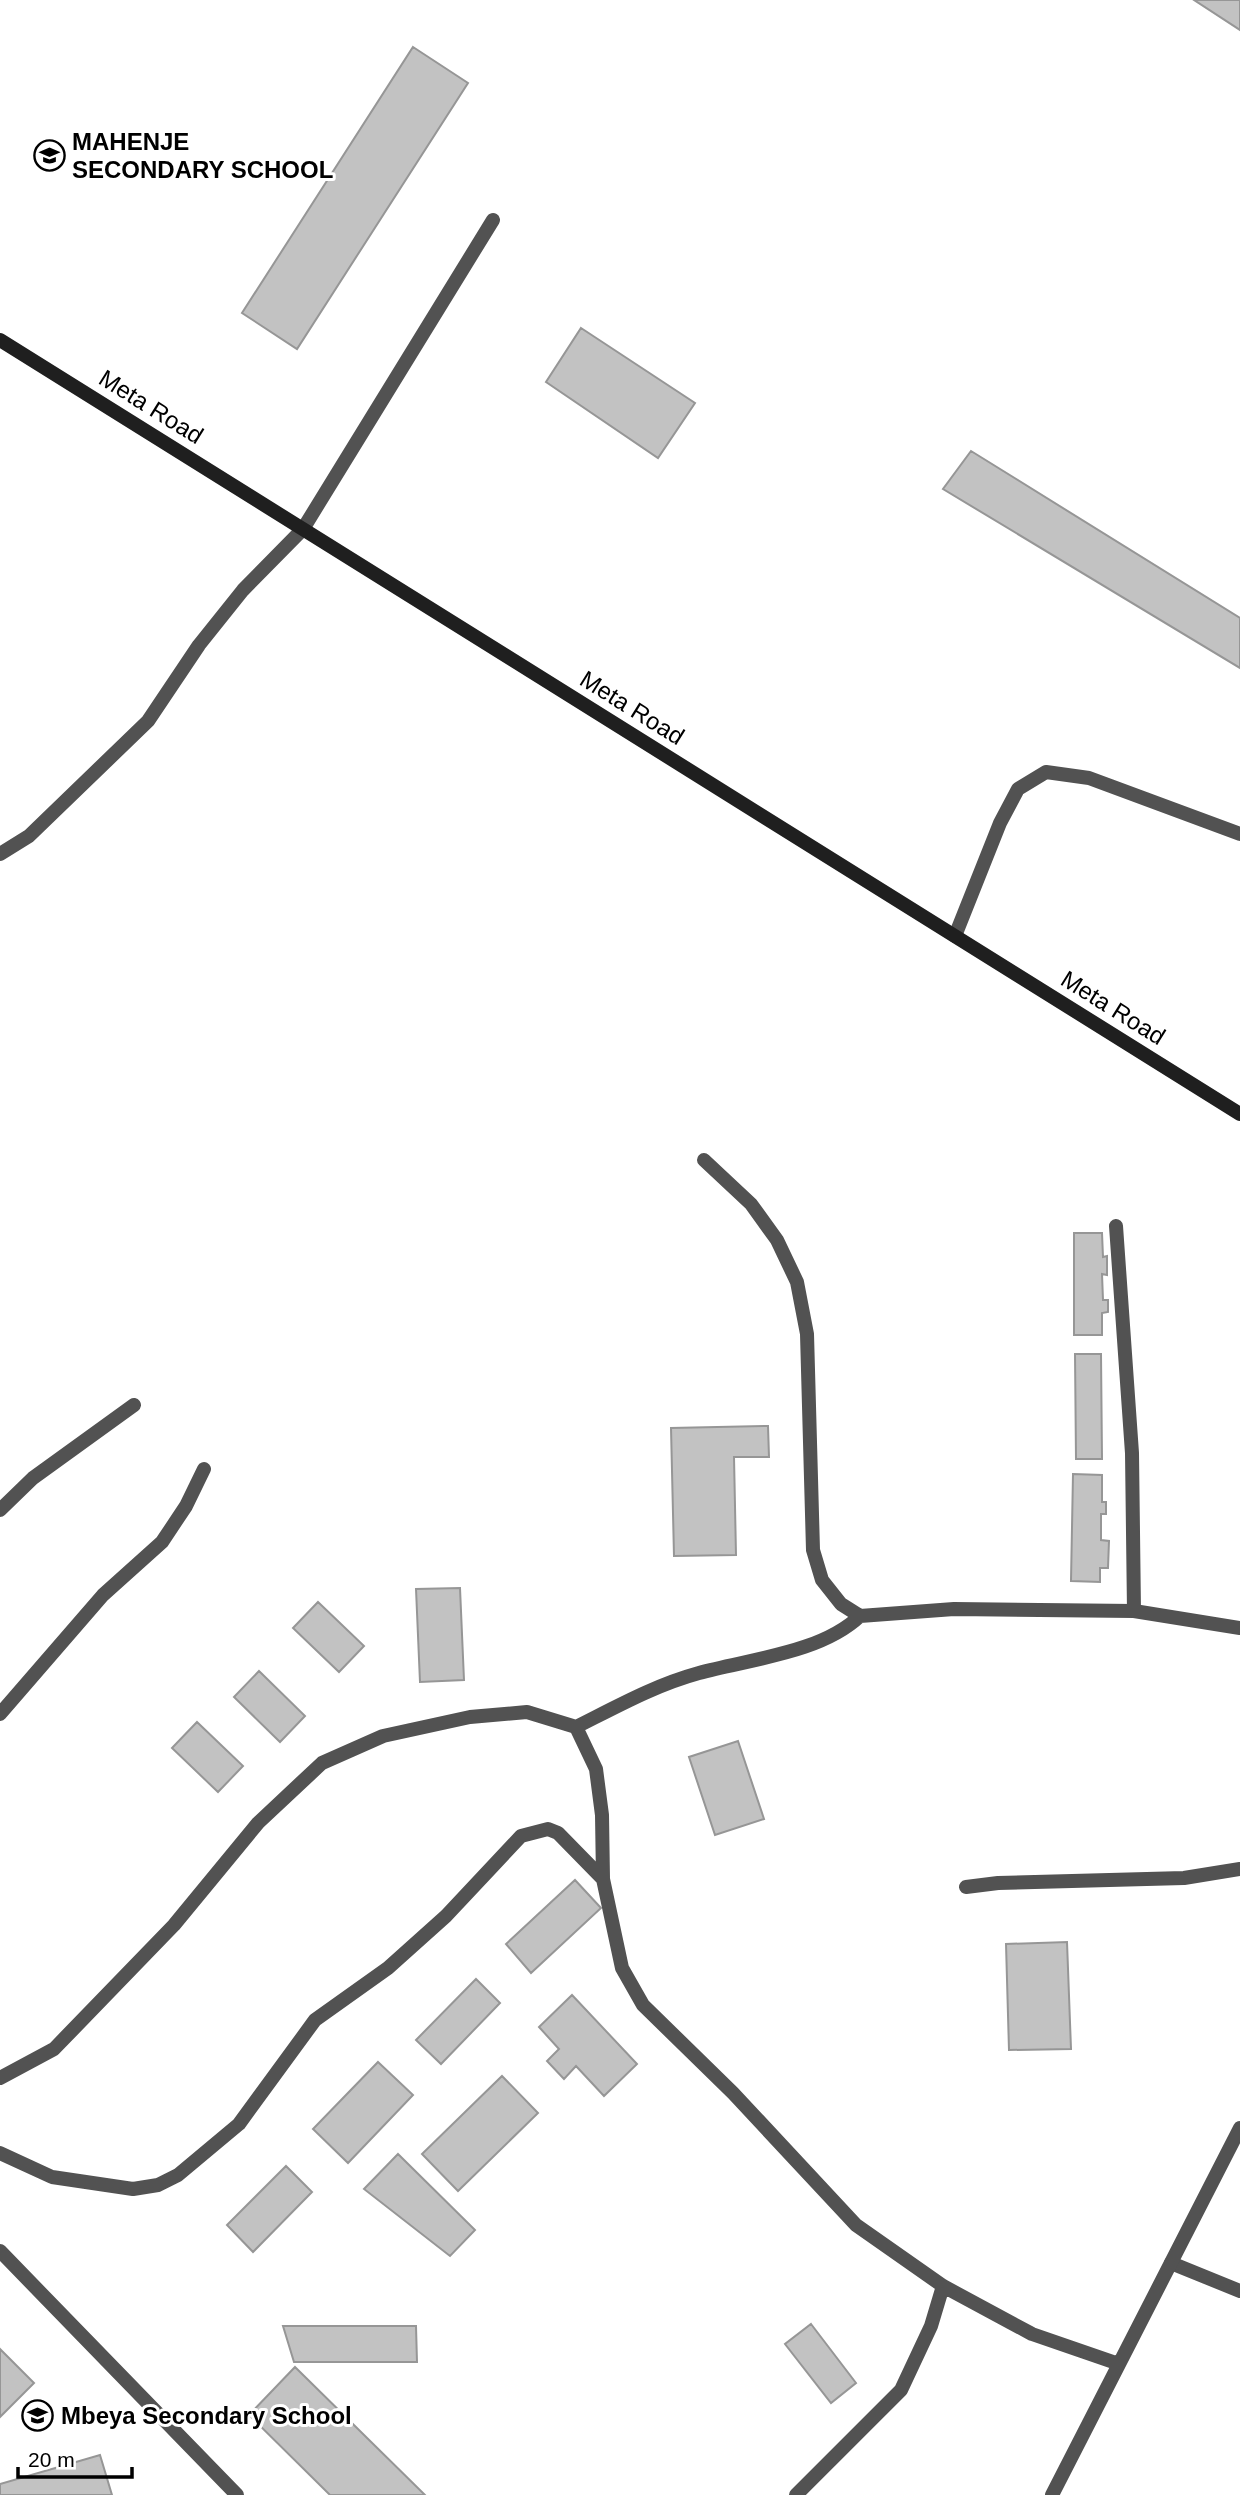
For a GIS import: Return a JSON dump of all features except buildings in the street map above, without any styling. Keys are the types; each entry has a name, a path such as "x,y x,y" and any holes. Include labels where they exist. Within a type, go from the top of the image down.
{"street":[{"path":"0,854 29,836 148,721 199,645 243,590 303,529 493,220"},
{"name":"Meta Road","path":"0,340 1240,1114"},
{"path":"954,936 1000,823 1018,789 1046,772 1089,778 1240,834"},
{"path":"704,1160 751,1204 777,1240 797,1282 807,1334 813,1550 822,1580 841,1604 860,1616 954,1609 1134,1611 1240,1628"},
{"path":"1116,1226 1132,1452 1134,1611"},
{"path":"0,1510 33,1478 134,1405"},
{"path":"0,1714 103,1595 162,1542 186,1506 204,1469"},
{"path":"0,2078 54,2049 174,1925 258,1823 322,1763 383,1736 470,1717 527,1712 576,1727 646,1691 698,1673 764,1658 844,1631 860,1616"},
{"path":"576,1727 596,1769 602,1815 603,1879 622,1968 643,2005 733,2093 856,2225 943,2286 1032,2334 1119,2364"},
{"path":"0,2153 52,2177 133,2189 158,2185 178,2175 239,2124 315,2020 397,1959 446,1916 520,1836 548,1829 558,1833 603,1879"},
{"path":"965,1887 998,1883 1158,1880 1240,1869"},
{"path":"1052,2495 1240,2128"},
{"path":"0,2251 237,2495"},
{"path":"1171,2263 1240,2291"},
{"path":"796,2495 901,2390 930,2326 943,2286"}],"place":[{"name":"MAHENJE SECONDARY SCHOOL","path":"49,156"},
{"name":"Mbeya Secondary School","path":"38,2416"}]}
